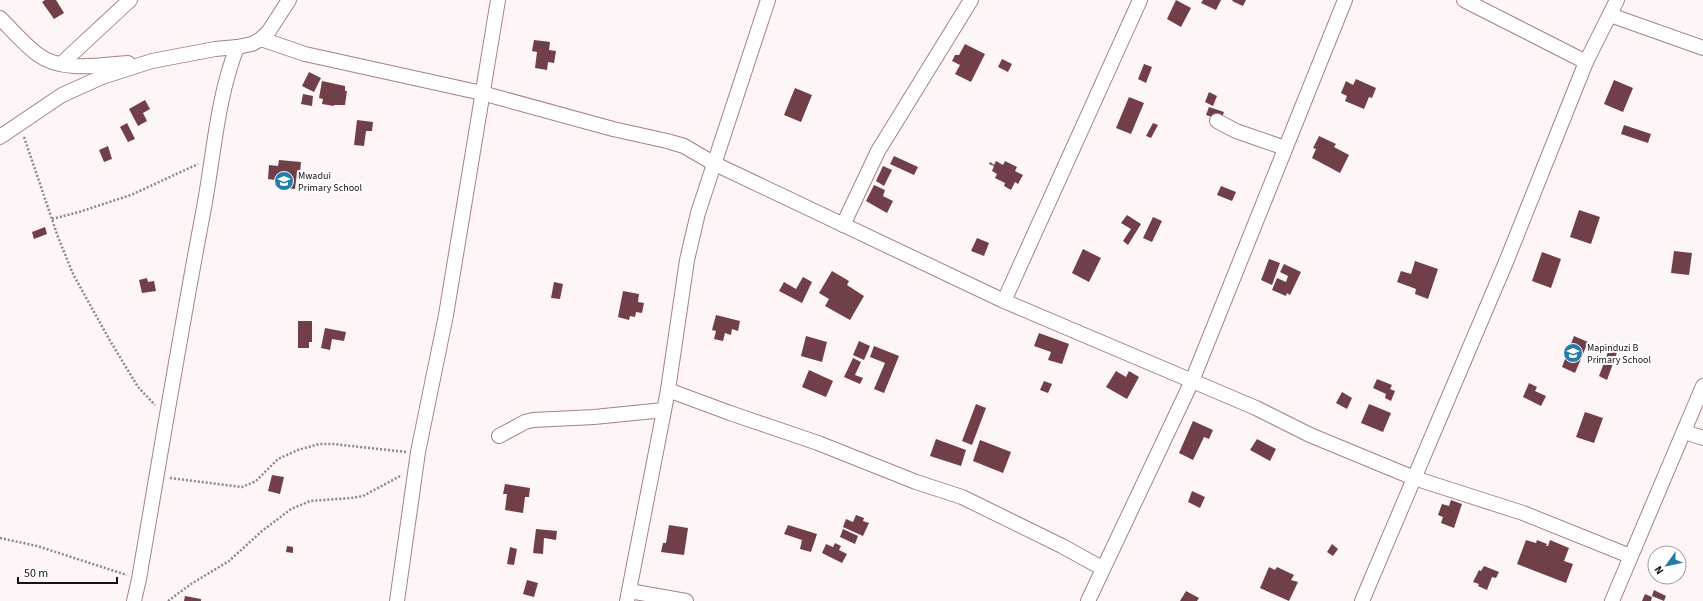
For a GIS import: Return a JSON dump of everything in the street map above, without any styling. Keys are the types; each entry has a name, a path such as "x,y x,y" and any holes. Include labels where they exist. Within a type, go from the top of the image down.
{"street":[{"path":"61,64 130,0"},
{"path":"0,136 62,95 102,76 152,61 215,49 246,46 261,39 269,31 289,0"},
{"path":"397,601 418,452 446,315 498,0"},
{"path":"686,601 628,596 668,390 687,260 698,213 713,163 768,0"},
{"path":"843,225 878,151 971,0"},
{"path":"1004,301 1140,0"},
{"path":"1088,601 1102,568 1192,381 1345,0"},
{"path":"1464,0 1586,62"},
{"path":"1362,601 1506,262 1586,62 1617,0"},
{"path":"1610,15 1703,48"},
{"path":"0,18 37,54 51,62 75,66 152,61"},
{"path":"261,39 305,54 482,93 613,129 684,146 698,152 713,163 1004,301 1256,408 1310,435 1414,478 1523,513 1630,556"},
{"path":"134,601 139,579 166,414 205,202 220,103 228,71 238,47"},
{"path":"1217,121 1236,131 1285,148"},
{"path":"1612,601 1630,556 1685,432 1703,386"},
{"path":"668,390 818,443 916,482 962,497 1056,543 1102,568"},
{"path":"499,436 521,424 533,420 594,417 664,410"},
{"path":"1685,432 1703,438"}],"path":[{"path":"20,123 52,218 73,274 109,339 141,390 166,414"},
{"path":"52,218 78,212 131,195 211,158"},
{"path":"156,477 242,487 256,481 278,459 298,450 319,444 418,452"},
{"path":"168,601 191,584 229,561 257,535 291,509 310,501 363,496 396,478 416,471"},
{"path":"0,538 37,546 139,579"}],"building":[{"path":"45,0 56,0 64,13 54,19 42,2"},
{"path":"1176,0 1191,8 1181,27 1167,19"},
{"path":"1203,0 1221,0 1216,10 1201,3"},
{"path":"1246,0 1243,6 1232,1"},
{"path":"534,40 550,42 549,50 556,51 554,63 548,62 547,70 535,68 537,52 532,51"},
{"path":"965,44 985,54 971,82 955,74 960,65 952,61 955,55 959,55"},
{"path":"1002,59 1012,64 1008,72 998,67"},
{"path":"1144,64 1152,67 1146,83 1138,79"},
{"path":"309,72 321,78 314,92 302,86"},
{"path":"1356,79 1376,88 1372,98 1369,97 1364,109 1345,101 1347,96 1341,93 1346,81 1353,85"},
{"path":"1614,80 1633,88 1623,112 1604,104"},
{"path":"322,81 345,86 345,91 347,91 345,105 334,106 322,104 323,99 319,98"},
{"path":"795,88 812,95 801,122 784,115"},
{"path":"1209,92 1217,96 1213,106 1205,102"},
{"path":"303,94 313,96 312,106 301,104"},
{"path":"1129,97 1144,103 1131,134 1116,128"},
{"path":"145,100 150,109 143,113 147,121 138,126 129,109"},
{"path":"1209,107 1224,112 1221,120 1206,115"},
{"path":"357,120 373,122 372,131 366,131 364,146 354,145"},
{"path":"127,123 135,139 128,142 120,127"},
{"path":"1153,123 1158,125 1151,138 1146,136"},
{"path":"1624,125 1651,134 1648,143 1621,134"},
{"path":"1319,136 1336,144 1334,147 1349,155 1340,173 1312,158 1316,149 1313,148"},
{"path":"108,146 112,159 104,162 99,150"},
{"path":"894,156 918,167 914,175 890,164"},
{"path":"279,160 301,162 300,173 297,173 295,189 275,186 275,180 268,179 269,165 278,166"},
{"path":"996,161 1003,165 1005,161 1017,167 1015,171 1023,175 1018,184 1015,182 1011,190 1004,186 1005,183 995,178 997,174 992,171 994,166 989,164 990,162 994,165"},
{"path":"883,166 892,170 884,186 876,181"},
{"path":"874,185 885,190 883,196 893,201 887,213 866,201"},
{"path":"1221,186 1236,192 1232,201 1217,195"},
{"path":"1579,210 1600,217 1591,244 1570,237"},
{"path":"1127,215 1141,224 1128,245 1123,241 1131,229 1121,223"},
{"path":"1153,217 1162,221 1152,242 1143,238"},
{"path":"45,227 47,234 34,239 32,232"},
{"path":"977,238 989,243 984,256 971,251"},
{"path":"1083,249 1101,258 1089,282 1072,273"},
{"path":"1674,251 1692,253 1689,275 1671,273"},
{"path":"1542,252 1561,259 1551,288 1532,281"},
{"path":"1269,259 1280,263 1272,285 1261,280"},
{"path":"1415,261 1438,269 1428,299 1415,294 1416,289 1397,282 1401,271 1411,274"},
{"path":"1284,264 1301,272 1290,295 1287,293 1286,296 1272,290 1277,278 1286,282 1288,276 1280,272"},
{"path":"832,271 849,281 847,285 864,296 850,320 825,306 829,299 819,293"},
{"path":"803,277 812,282 802,303 779,291 784,282 796,289"},
{"path":"147,278 148,282 154,281 156,291 142,293 139,280"},
{"path":"554,282 563,284 560,299 551,298"},
{"path":"623,291 639,294 638,302 644,303 642,313 636,312 635,317 630,316 629,320 618,317"},
{"path":"716,315 740,321 738,331 732,329 731,335 725,333 723,341 714,339 716,331 712,330"},
{"path":"298,321 312,321 312,342 309,342 309,348 298,348"},
{"path":"325,328 346,332 344,341 332,339 330,350 321,348"},
{"path":"1039,333 1069,344 1062,364 1048,360 1051,352 1034,346"},
{"path":"806,336 827,342 822,362 801,356"},
{"path":"1574,336 1588,342 1575,373 1562,367"},
{"path":"859,341 870,346 864,360 853,355"},
{"path":"1611,344 1619,347 1607,380 1599,376"},
{"path":"874,346 899,356 884,393 874,389 885,363 870,357"},
{"path":"853,358 861,362 855,375 863,378 860,384 844,377"},
{"path":"809,370 833,381 826,397 802,387"},
{"path":"1116,371 1126,377 1129,371 1139,377 1127,399 1106,387"},
{"path":"1377,379 1392,385 1390,389 1395,391 1391,401 1385,398 1386,394 1373,388"},
{"path":"1044,381 1052,384 1048,393 1040,390"},
{"path":"1529,383 1537,387 1535,391 1546,396 1541,406 1523,397"},
{"path":"1342,392 1352,398 1347,409 1336,403"},
{"path":"976,404 986,408 972,445 962,441"},
{"path":"1369,404 1391,413 1383,432 1361,423"},
{"path":"1585,412 1603,418 1594,443 1576,437"},
{"path":"1193,421 1213,430 1209,439 1204,437 1193,460 1179,453"},
{"path":"936,439 966,450 961,466 930,456"},
{"path":"1257,439 1276,449 1270,461 1250,450"},
{"path":"980,440 1011,452 1003,473 973,461"},
{"path":"272,475 284,477 280,494 268,491"},
{"path":"505,484 530,488 529,497 525,497 523,513 505,510 507,494 503,494"},
{"path":"1192,491 1205,497 1200,508 1188,502"},
{"path":"1451,500 1462,504 1454,528 1441,523 1443,517 1438,515 1442,504 1449,506"},
{"path":"856,515 864,518 863,521 869,523 863,536 843,527 846,519 853,522"},
{"path":"669,525 688,528 684,555 661,552 663,543 666,543"},
{"path":"788,525 817,534 811,552 800,549 802,540 784,534"},
{"path":"536,529 557,531 556,540 544,538 543,554 533,553"},
{"path":"843,529 858,536 855,544 840,537"},
{"path":"1526,540 1536,543 1537,540 1547,544 1546,546 1548,546 1550,540 1569,548 1564,561 1573,564 1566,583 1517,564"},
{"path":"835,543 841,546 839,550 847,554 842,563 822,553 826,544 833,547"},
{"path":"1332,544 1338,549 1333,556 1327,552"},
{"path":"287,546 293,547 293,553 286,552"},
{"path":"510,547 517,549 514,565 507,564"},
{"path":"1484,566 1499,572 1496,578 1492,577 1487,590 1478,586 1479,584 1473,582 1479,570 1481,571"},
{"path":"1269,567 1275,570 1277,567 1294,575 1291,580 1298,582 1289,601 1260,588"},
{"path":"527,580 538,583 534,597 523,594"},
{"path":"1654,590 1666,596 1664,601 1652,596"},
{"path":"1186,591 1199,598 1197,601 1180,601"},
{"path":"1645,594 1652,597 1651,601 1642,601"},
{"path":"185,596 201,599 201,601 184,601"}],"place":[{"name":"Mwadui Primary School","path":"284,181"},
{"name":"Mapinduzi B Primary School","path":"1573,353"}]}
